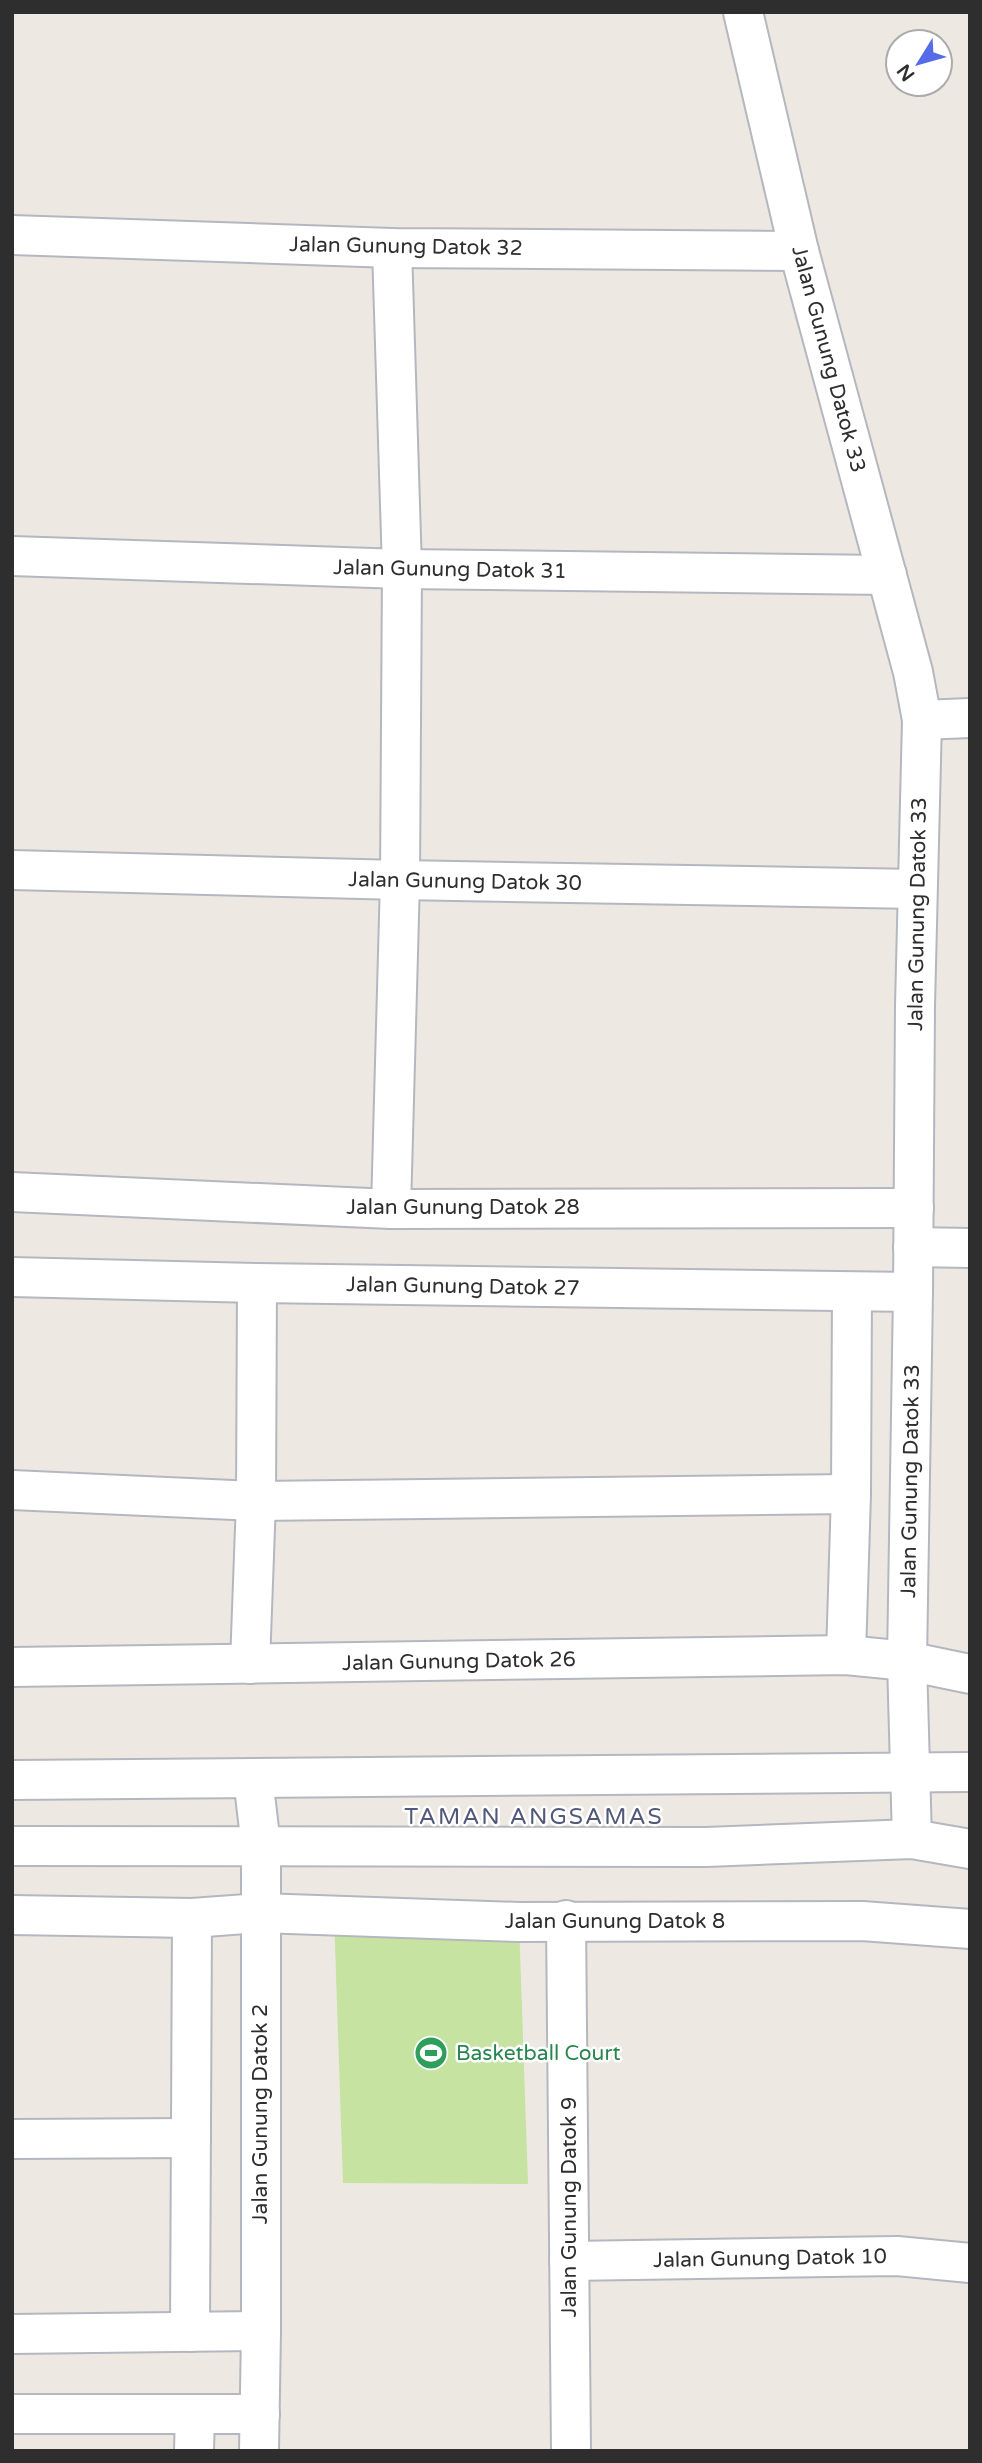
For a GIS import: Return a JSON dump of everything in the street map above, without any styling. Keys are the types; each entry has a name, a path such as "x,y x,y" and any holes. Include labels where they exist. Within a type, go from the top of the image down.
{"street":[{"name":"Jalan Gunung Datok 33","path":"743,12 799,251 913,672 922,720 917,889 914,1292 906,1661 912,1839"},
{"name":"Jalan Gunung Datok 32","path":"12,235 392,247 799,251"},
{"path":"391,1209 400,880 402,569 392,247"},
{"name":"Jalan Gunung Datok 31","path":"12,556 402,569 887,575"},
{"path":"922,720 970,718"},
{"name":"Jalan Gunung Datok 30","path":"12,870 917,889"},
{"name":"Jalan Gunung Datok 28","path":"12,1192 391,1209 914,1208"},
{"path":"913,1247 970,1248"},
{"name":"Jalan Gunung Datok 27","path":"12,1277 914,1292"},
{"path":"250,1664 256,1501 257,1283"},
{"path":"846,1656 851,1494 852,1292"},
{"path":"12,1490 256,1501 851,1494"},
{"name":"Jalan Gunung Datok 26","path":"12,1667 846,1656 906,1661 970,1674"},
{"path":"12,1780 970,1772"},
{"name":"Jalan Gunung Datok 2","path":"253,1777 261,1846 259,2432"},
{"path":"12,1846 705,1847 912,1839 970,1849"},
{"name":"Jalan Gunung Datok 8","path":"12,1915 192,1918 260,1913 519,1922 862,1921 970,1929"},
{"path":"190,2332 192,1918"},
{"name":"Jalan Gunung Datok 9","path":"566,1920 571,2451"},
{"path":"12,2139 191,2138"},
{"name":"Jalan Gunung Datok 10","path":"569,2261 897,2256 970,2263"},
{"path":"12,2334 261,2331"},
{"path":"12,2414 194,2432 259,2432"}],"green space":[{"name":"Basketball Court","path":"334,1914 519,1922 528,2184 343,2183"}],"place":[{"name":"Basketball Court","path":"431,2053"}],"district":[{"name":"TAMAN ANGSAMAS","path":"534,1816"}]}
